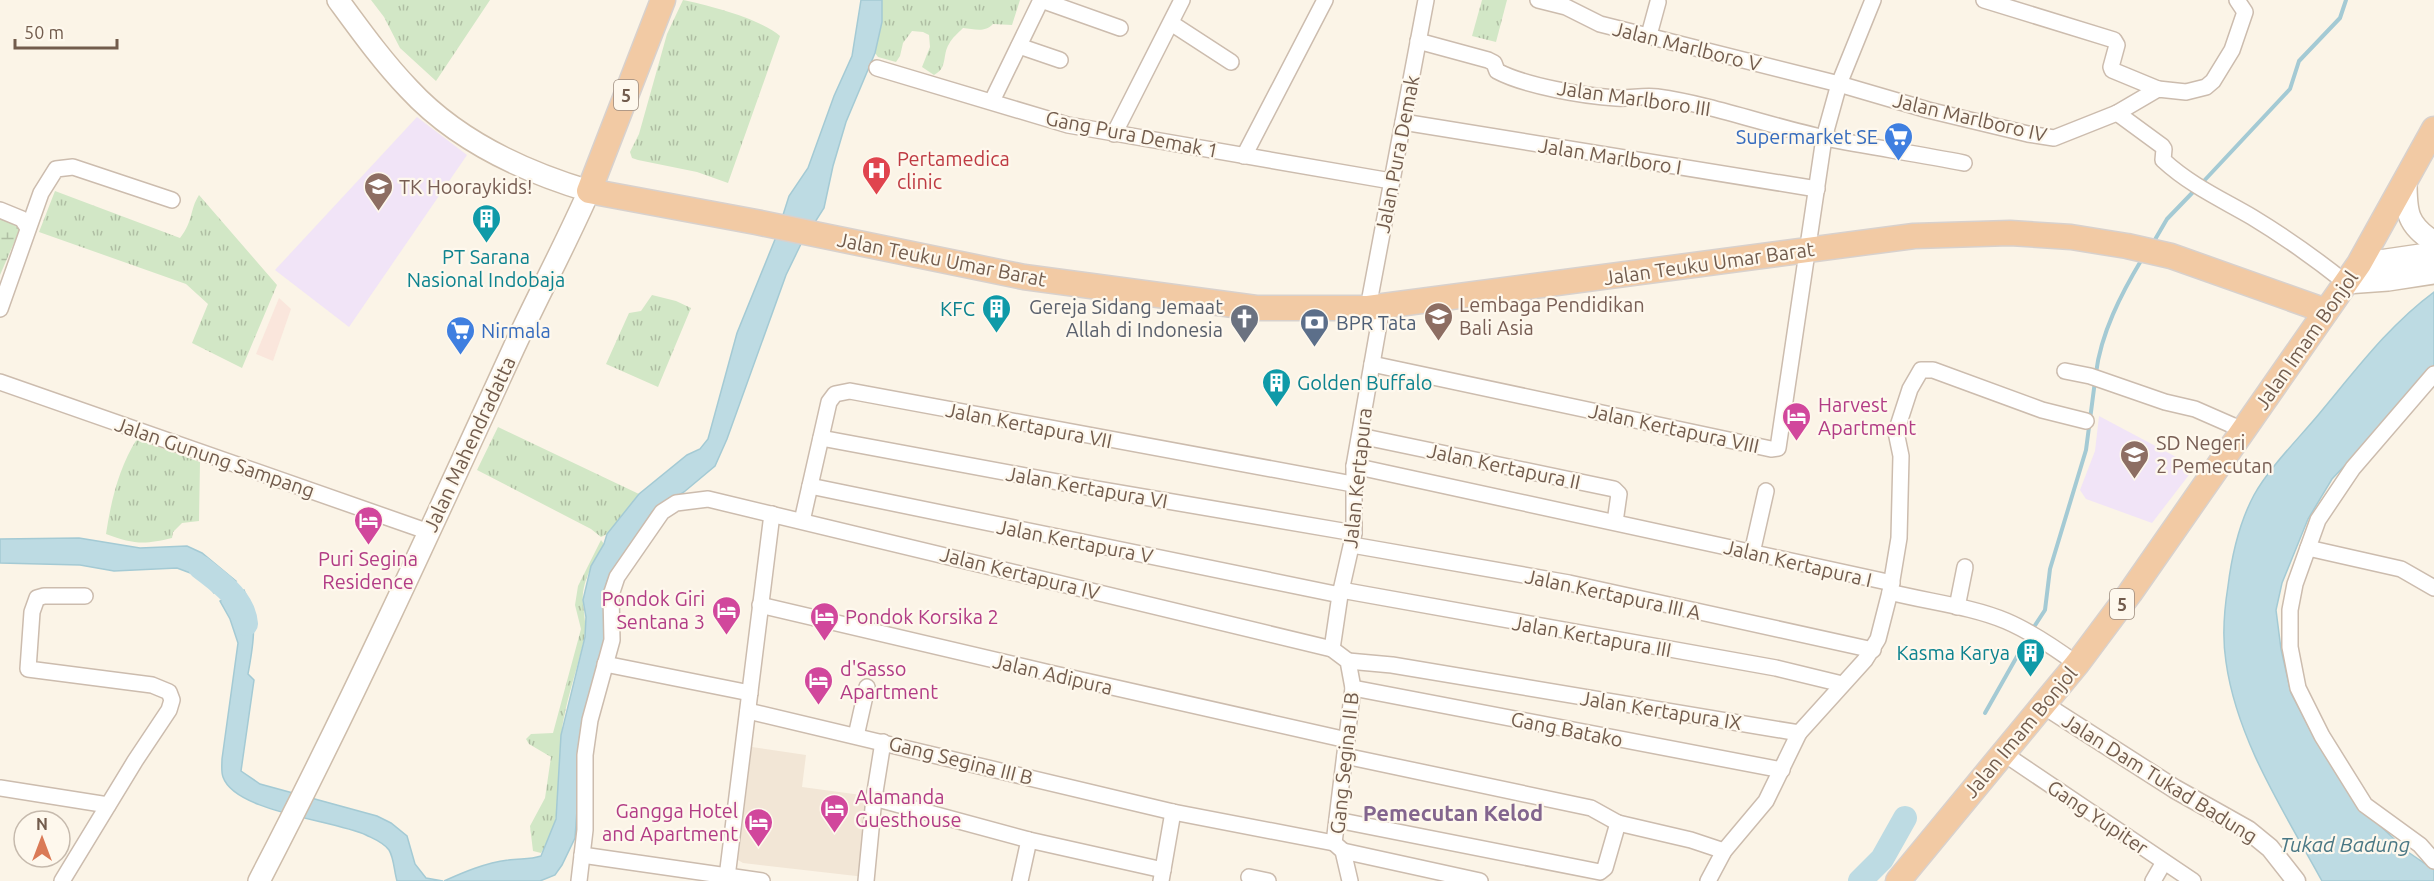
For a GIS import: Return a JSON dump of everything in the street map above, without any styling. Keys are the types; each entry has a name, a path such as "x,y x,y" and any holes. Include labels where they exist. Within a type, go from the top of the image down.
{"highway":[{"name":"Jalan Mahendradatta","path":"590,191 663,0"},
{"name":"Jalan Imam Bonjol","path":"1898,881 2044,705 2130,593 2352,274 2434,129"},
{"name":"Jalan Teuku Umar Barat","path":"590,191 756,222 1024,277 1256,308 1375,308 1808,249 1914,236 1984,233 2044,234 2127,246 2171,256 2326,311"}],"main road":[{"name":"Jalan Teuku Umar Barat","path":"338,0 409,89 459,132 537,174 590,191"},
{"path":"2406,182 2410,219 2419,232 2434,242"},
{"name":"Jalan Mahendradatta","path":"259,881 429,532 529,314 590,191"},
{"path":"2352,274 2434,253"},
{"path":"2352,274 2388,280 2434,273"}],"street":[{"path":"992,101 1041,0 1120,28"},
{"path":"1114,134 1182,0"},
{"path":"1244,156 1325,0"},
{"name":"Jalan Pura Demak","path":"1375,308 1391,181 1426,0"},
{"name":"Jalan Marlboro V","path":"1538,0 1560,3 1593,22 1839,84"},
{"path":"1808,249 1824,138 1839,84 1873,0"},
{"path":"1984,0 2114,40 2117,45 2112,70 2158,89 2195,90 2206,87 2213,81 2226,62 2242,25 2245,12 2237,0"},
{"path":"1649,35 1656,1"},
{"path":"1172,23 1231,62"},
{"name":"Jalan Marlboro III","path":"1418,41 1488,60 1494,63 1497,71 1504,75 1536,84 1598,96 1624,98 1643,96 1688,103 1824,138 1964,163"},
{"path":"1019,46 1059,60"},
{"name":"Gang Pura Demak 1","path":"877,68 1068,125 1391,181"},
{"name":"Jalan Marlboro IV","path":"1839,84 1928,110 2054,138 2117,113 2158,89"},
{"path":"2117,113 2162,146 2163,160 2195,185 2301,248 2352,274"},
{"name":"Jalan Marlboro I","path":"1403,122 1817,189"},
{"path":"0,309 41,193 56,169 73,167 172,200"},
{"path":"0,210 22,219 28,228"},
{"name":"Jalan Kertapura VIII","path":"1372,364 1776,449 1780,446 1808,249"},
{"name":"Jalan Kertapura","path":"1332,649 1340,592 1353,539 1354,466 1372,364 1375,308"},
{"name":"Jalan Kertapura I","path":"1354,466 1752,553 1891,588 1899,538 1900,513 1901,456 1896,432 1907,396 1921,370 1933,370 2042,410 2086,421"},
{"path":"2065,371 2208,413 2243,430"},
{"path":"2433,859 2420,845 2365,805 2322,736 2298,688 2290,647 2290,610 2295,584 2318,520 2353,468 2434,374"},
{"name":"Jalan Gunung Sampang","path":"0,382 429,532"},
{"name":"Jalan Kertapura VII","path":"802,520 830,402 835,394 850,391 1353,484"},
{"name":"Jalan Kertapura II","path":"1360,436 1614,489 1619,494 1615,522"},
{"name":"Jalan Kertapura VI","path":"821,438 1353,539"},
{"name":"Jalan Kertapura V","path":"810,486 1340,592"},
{"path":"1752,553 1766,491"},
{"name":"Jalan Kertapura IV","path":"606,664 612,640 611,595 617,577 662,512 676,503 708,499 1332,649"},
{"path":"727,877 772,514"},
{"name":"Jalan Kertapura III A","path":"1353,539 1569,583 1873,650"},
{"path":"2308,548 2402,569 2434,588"},
{"path":"1957,607 1965,567"},
{"path":"1708,881 1724,851 1766,801 1799,733 1873,650 1884,621 1891,588 1989,615 2021,628 2077,664"},
{"name":"Jalan Kertapura III","path":"1340,592 1776,668 1842,684"},
{"path":"62,881 169,710 172,700 169,692 152,685 28,669 32,612 37,598 85,596"},
{"name":"Jalan Adipura","path":"760,605 1347,740"},
{"path":"1332,649 1348,661"},
{"name":"Gang Segina II B","path":"1348,661 1353,688 1337,820 1339,847 1350,881"},
{"name":"Jalan Kertapura IX","path":"1348,661 1392,665 1799,733"},
{"path":"579,881 585,830 587,744 590,720 606,664 750,693"},
{"path":"856,736 867,687"},
{"name":"Gang Batako","path":"1353,688 1782,770"},
{"name":"Jalan Dam Tukad Badung","path":"2044,705 2125,758 2248,830 2270,848 2296,881"},
{"name":"Gang Segina III B","path":"748,711 1173,812 1339,847 1480,881"},
{"path":"866,881 874,798 883,742"},
{"name":"Gang Yupiter","path":"2003,753 2193,881"},
{"path":"1345,756 1591,808 1618,823 1691,840 1724,851"},
{"path":"0,788 108,805"},
{"path":"874,798 1162,875 1173,812"},
{"path":"1337,820 1600,872 1605,868 1618,823"},
{"path":"1020,881 1029,840"},
{"path":"582,855 762,881"},
{"path":"2153,881 2164,862"},
{"path":"1249,877 1268,881"}],"shaded area":[{"name":"TK Hooraykids!","path":"417,117 467,155 349,327 275,270"},
{"path":"279,298 291,309 273,361 256,354"},
{"name":"SD Negeri 2 Pemecutan","path":"2099,416 2195,467 2152,523 2086,499 2080,490 2095,451"},
{"path":"752,747 806,755 802,787 876,797 865,877 743,863 738,860"}],"green space":[{"path":"371,0 490,0 436,81 400,48 384,17"},
{"path":"683,0 748,18 780,36 728,183 697,172 638,160 632,158 630,152 639,134 667,34"},
{"path":"882,0 1020,0 1012,25 993,24 986,29 979,30 963,28 950,42 943,65 934,75 922,67 930,47 929,35 923,32 912,31 903,43 896,62 878,57 875,53 882,22"},
{"path":"1482,0 1507,0 1496,42 1472,36"},
{"path":"55,191 180,238 199,195 277,285 242,368 192,343 208,304 186,284 39,232"},
{"path":"0,216 18,223 20,229 0,275"},
{"path":"652,295 676,301 691,308 658,387 606,364 629,313 641,311"},
{"path":"498,427 639,494 607,534 601,537 591,529 477,470"},
{"path":"137,439 200,462 199,521 182,523 173,532 172,538 154,542 139,542 106,534 117,485 125,461"},
{"path":"601,540 604,544 584,587 585,635 563,725 557,812 549,840 541,853 533,851 530,826 545,798 551,757 529,744 526,739 531,734 553,733 581,629 575,605 578,586"}],"water":[{"path":"861,0 882,0 882,22 875,53 846,122 824,208 801,244 786,275 727,439 715,466 684,492 652,512 607,581 604,596 606,637 579,782 575,838 555,875 540,881 444,881 491,863 541,856 556,819 561,735 585,637 586,617 583,600 591,566 607,534 639,494 687,455 700,449 708,439 737,333 776,237 789,196 808,168 834,96 852,56"},
{"name":"Tukad Badung","path":"2434,292 2434,372 2332,479 2308,519 2282,583 2276,610 2281,649 2291,693 2311,731 2358,805 2408,852 2434,870 2434,881 2322,881 2264,776 2240,720 2226,662 2224,634 2225,605 2232,562 2244,517 2267,475 2373,349 2402,319"},
{"path":"79,538 140,548 187,546 202,553 236,581 214,593 201,577 177,568 114,571 80,565 0,563 0,539"},
{"path":"244,590 253,622 253,641 248,674 254,680 241,771 260,784 377,816 391,823 407,836 415,864 426,878 443,881 397,881 391,853 378,841 351,830 265,807 246,799 231,789 223,777 222,759 238,643 230,619 220,601"}],"waterway":[{"path":"2202,183 2290,89 2299,61 2340,18 2346,0"},
{"path":"2153,243 2167,219 2195,190"},
{"path":"2096,373 2102,343 2113,314 2142,259"},
{"path":"2032,630 2045,610 2050,569 2086,450 2095,381"},
{"path":"200,567 236,598 246,624"},
{"path":"1985,713 2028,637"},
{"path":"1860,881 1882,859 1905,818"}],"place":[{"name":"Supermarket SE","path":"1899,162"},
{"name":"Pertamedica clinic","path":"876,196"},
{"name":"TK Hooraykids!","path":"378,212"},
{"name":"PT Sarana Nasional Indobaja","path":"486,244"},
{"name":"KFC","path":"996,334"},
{"name":"Lembaga Pendidikan Bali Asia","path":"1438,342"},
{"name":"Gereja Sidang Jemaat Allah di Indonesia","path":"1244,344"},
{"name":"BPR Tata","path":"1315,348"},
{"name":"Nirmala","path":"460,356"},
{"name":"Golden Buffalo","path":"1276,408"},
{"name":"Harvest Apartment","path":"1797,442"},
{"name":"SD Negeri 2 Pemecutan","path":"2135,480"},
{"name":"Puri Segina Residence","path":"368,546"},
{"name":"Pondok Giri Sentana 3","path":"726,636"},
{"name":"Pondok Korsika 2","path":"824,642"},
{"name":"Kasma Karya","path":"2031,678"},
{"name":"d'Sasso Apartment","path":"819,706"},
{"name":"Alamanda Guesthouse","path":"834,834"},
{"name":"Gangga Hotel and Apartment","path":"759,848"}],"district":[{"name":"Pemecutan Kelod","path":"1453,812"}]}
